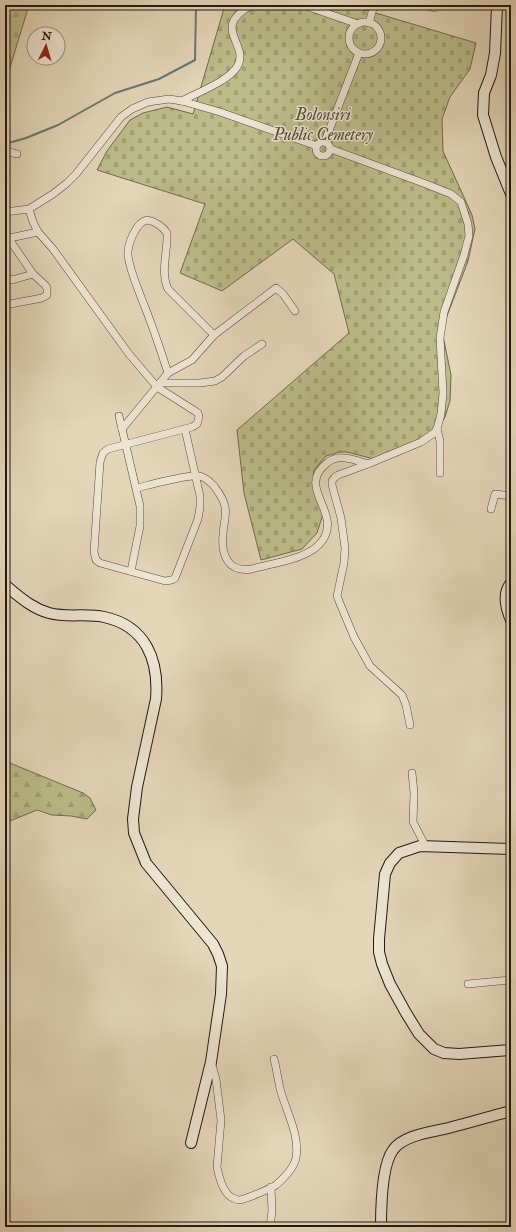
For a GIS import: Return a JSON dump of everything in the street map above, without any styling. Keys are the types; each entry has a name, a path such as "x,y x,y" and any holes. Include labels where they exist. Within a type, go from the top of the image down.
{"main road":[{"path":"497,5 495,54 492,75 484,93 483,115 496,157 511,194"},
{"path":"511,583 506,592 506,603 511,620"},
{"path":"5,585 34,608 47,613 58,616 103,617 119,622 133,631 146,644 152,656 156,670 156,699 137,787 133,818 134,833 146,863 213,944 222,966 222,980 211,1062 190,1144"},
{"path":"511,849 420,846 399,853 390,863 385,874 379,938 379,952 390,984 419,1034 434,1049 444,1053 459,1054 511,1050"},
{"path":"381,1227 386,1164 395,1148 402,1142 420,1135 511,1111"}],"street":[{"path":"182,101 219,82 231,74 237,67 239,51 232,29 233,22 239,14 252,5"},
{"path":"303,5 358,24 369,23 378,30 381,42 379,47 372,53 359,53 352,47 349,39 352,30 358,24"},
{"path":"369,23 374,5"},
{"path":"425,5 434,8"},
{"path":"325,141 359,53"},
{"path":"5,212 29,209 68,183 121,117 132,109 148,102 169,100 182,101 220,112 317,146"},
{"path":"325,141 330,144 331,149 329,154 322,156 316,151 317,146 320,142 325,141"},
{"path":"331,149 457,197 463,206 468,224 469,236 444,312 440,338 443,393 441,414 437,429 434,433 421,442 338,475 332,481 333,492 341,518 345,548 344,563 337,596 354,637 370,666 402,695 406,705 410,725"},
{"path":"5,151 17,154"},
{"path":"29,209 38,232 53,249 129,354 159,385 198,413 200,417 197,424 185,429 108,449 103,454 101,457 94,552 96,560 100,563 165,581 175,578 198,519 200,507 200,496 185,429"},
{"path":"168,373 136,284 128,256 130,240 142,222 147,220 154,222 167,233 165,275 168,289 214,335"},
{"path":"5,305 37,300 47,295 47,288 34,274 7,239 38,232"},
{"path":"5,277 12,280 34,274"},
{"path":"122,429 168,373 192,360 214,335 276,288 283,294 295,311"},
{"path":"159,385 215,381 222,377 244,356 262,344"},
{"path":"119,416 140,506 141,520 131,571"},
{"path":"437,429 440,441 440,473"},
{"path":"137,488 195,475 206,478 224,501 226,512 223,536 224,552 230,564 234,567 245,570 300,557 310,553 323,540 327,533 328,524 324,508 316,488 317,473 329,462 338,458 353,459 368,464"},
{"path":"491,509 495,494 511,496"},
{"path":"412,772 414,793 413,822 426,847"},
{"path":"468,984 511,980"},
{"path":"211,1062 215,1072 221,1120 217,1167 225,1192 231,1198 239,1200 250,1197 276,1185 292,1168 296,1157 296,1144 293,1128 281,1092 274,1059"},
{"path":"270,1227 272,1212 271,1187"}],"green space":[{"path":"5,5 29,5 5,84"},
{"name":"Bolonsiri Public Cemetery","path":"225,5 349,5 476,43 470,69 450,97 442,119 443,151 472,215 475,229 468,261 442,331 451,375 450,401 445,417 437,431 417,442 374,459 347,452 340,452 326,456 314,470 313,486 323,514 317,533 302,549 261,560 244,493 237,430 349,333 334,274 293,239 222,291 180,273 205,204 97,170 107,151 130,120 143,113 167,107 193,114"},
{"path":"5,761 83,793 90,798 96,810 87,819 52,815 37,810 5,823"}],"waterway":[{"path":"5,144 26,138 58,125 115,93 159,79 195,60 196,5"}]}
